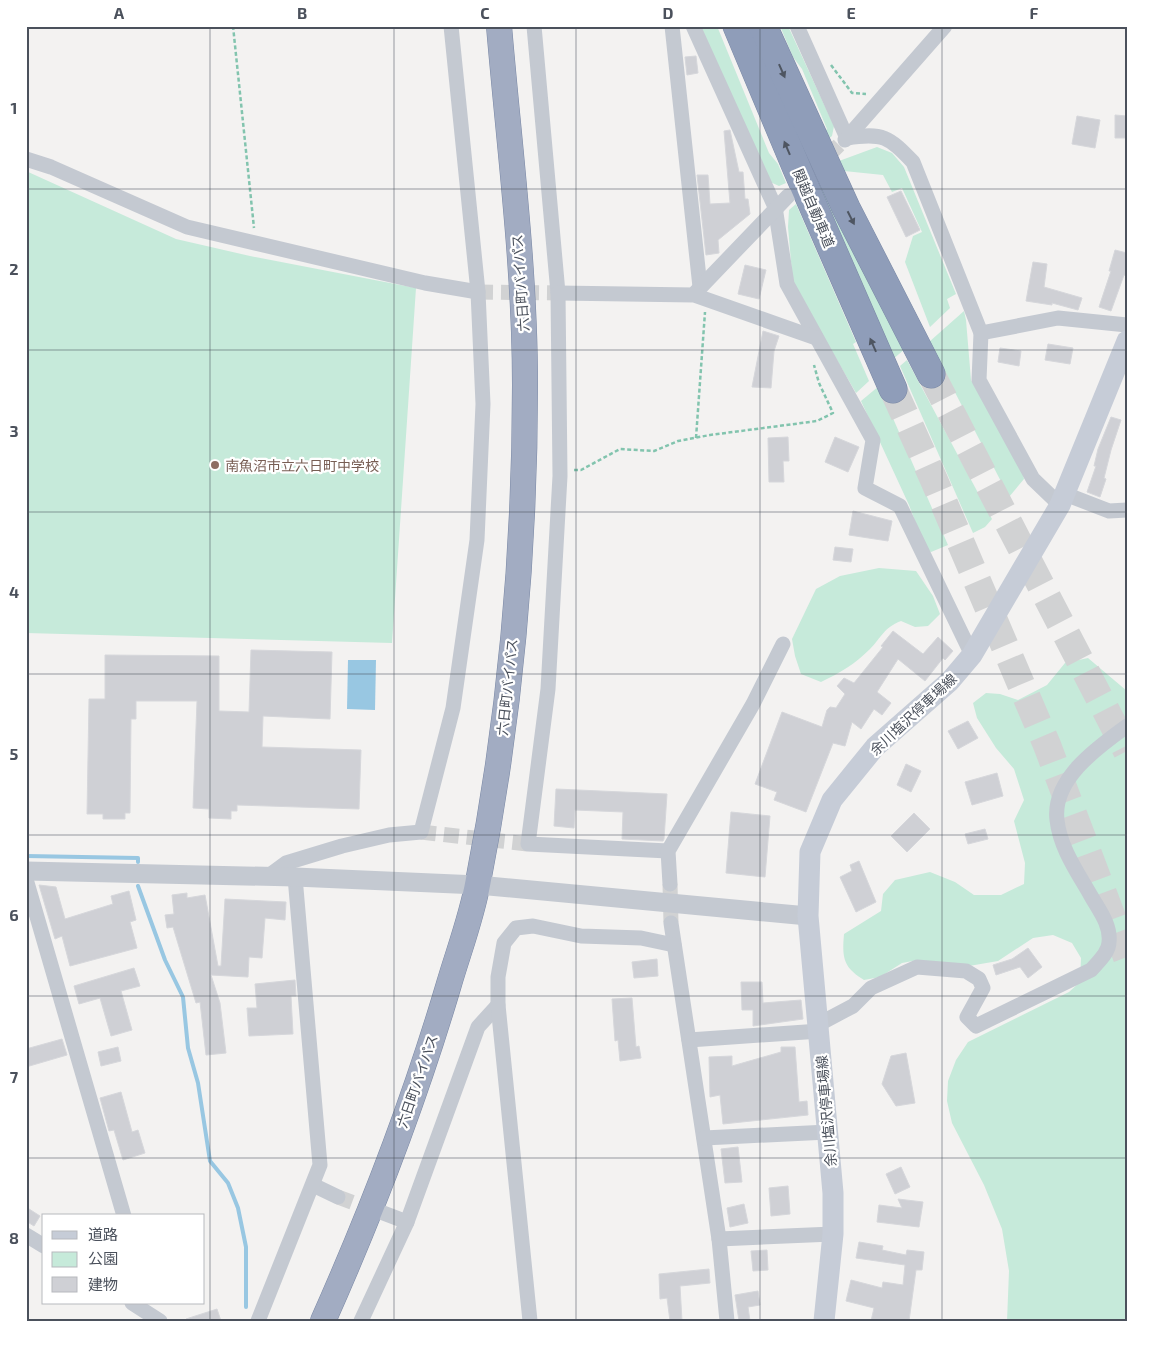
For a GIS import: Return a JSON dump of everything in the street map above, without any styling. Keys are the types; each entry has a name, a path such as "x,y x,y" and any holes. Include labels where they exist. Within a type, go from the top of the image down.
{"highway":[{"name":"六日町バイパス","path":"323,1321 352,1256 394,1150 433,1038 478,885 503,728 516,600 524,488 525,382 520,278 499,26"},
{"name":"関越自動車道","path":"737,26 796,169 893,389"},
{"name":"関越自動車道","path":"763,26 846,208 931,374"}],"main road":[{"name":"余川塩沢停車場線","path":"824,1321 833,1234 833,1193 808,916 810,852 832,800 874,748 950,681 972,655 1062,500 1127,341"}],"street":[{"path":"267,876 286,863 342,846 389,835 421,832 453,708 477,540 483,404 478,292 451,26"},
{"path":"534,26 558,292 560,476 548,689 528,844 668,852"},
{"path":"672,26 700,294"},
{"path":"693,26 775,208 787,284 873,440 865,488 900,506 972,655"},
{"path":"797,26 843,142"},
{"path":"843,142 945,26"},
{"path":"843,142 872,134 895,143 913,162 981,333 979,380 1033,479 1062,500 1109,511 1127,510"},
{"path":"26,159 51,167 186,227 424,283 478,292"},
{"path":"700,294 775,208 788,196"},
{"path":"558,292 700,294 801,334 816,338"},
{"path":"981,333 1058,318 1127,325"},
{"path":"670,884 668,852 753,704 784,644"},
{"path":"688,1040 819,1028 853,1006 871,988 917,967 966,971 980,979 983,988 967,1017 976,1026 1090,970 1103,956 1110,943 1106,922 1072,862 1061,838 1056,819 1060,794 1072,774 1102,744 1127,726"},
{"path":"26,871 267,876 478,885 808,916"},
{"path":"258,1321 320,1165 295,877"},
{"path":"26,879 123,1214"},
{"path":"671,923 719,1239 726,1321"},
{"path":"530,1321 498,1005 498,978 504,943 516,928 533,926 580,936 641,938 674,945"},
{"path":"361,1321 406,1222 478,1027 498,1005"},
{"path":"704,1138 828,1132"},
{"path":"313,1185 338,1196"},
{"path":"378,1211 406,1222"},
{"path":"719,1239 833,1234"},
{"path":"26,1235 42,1245"},
{"path":"134,1304 154,1314"}],"path":[{"path":"234,26 256,245"},
{"path":"826,58 852,93 866,94"},
{"path":"696,438 700,294"},
{"path":"560,476 572,470 581,470 620,449 654,451 678,441 817,421 833,413 801,334"}],"green space":[{"path":"700,26 717,26 769,153 778,164 786,183 779,186 768,181"},
{"path":"780,26 788,26 834,126 832,136 828,139 825,131 827,129 802,69 793,57"},
{"path":"877,147 892,153 904,167 956,294 947,299 950,308 930,327 905,262 913,236 922,232 902,188 892,192 883,175 844,171 839,161"},
{"name":"南魚沼市立六日町中学校","path":"26,171 176,239 250,256 416,288 392,643 26,633"},
{"path":"821,182 906,348 892,360 817,186"},
{"path":"796,204 856,342 853,344 869,381 856,393 793,284 788,227 789,210"},
{"path":"964,311 971,380 1022,470 1024,479 1009,497 929,342"},
{"path":"907,360 992,519 985,527 973,533 900,366"},
{"path":"879,386 948,545 931,552 926,550 909,505 861,401"},
{"path":"879,568 916,571 933,596 940,614 928,626 915,627 901,621 895,624 886,630 859,659 841,672 821,682 801,674 792,639 816,589 840,576"},
{"path":"1088,658 1127,691 1127,1321 1007,1321 1009,1271 1002,1229 984,1185 952,1123 947,1101 948,1081 956,1060 968,1042 1069,992 1080,982 1081,958 1072,943 1053,935 1033,938 998,961 969,966 918,960 902,963 880,977 864,980 852,971 845,961 843,949 844,934 881,911 883,894 895,880 930,872 955,882 974,895 1001,895 1024,884 1025,863 1014,821 1024,800 1014,769 996,748 977,718 973,703 986,693 1000,694 1018,700 1047,685 1065,663"}],"water":[{"path":"348,660 376,660 375,710 347,709"}],"building":[{"path":"696,56 698,73 687,75 685,57"},
{"path":"1115,115 1127,116 1127,138 1115,138"},
{"path":"1077,116 1100,120 1095,148 1072,144"},
{"path":"730,130 739,172 743,172 745,199 748,199 750,214 718,240 719,253 706,255 697,175 708,175 710,204 730,203 724,131"},
{"path":"901,191 920,230 906,237 887,197"},
{"path":"1115,250 1127,253 1127,276 1124,275 1111,311 1099,307 1111,271 1109,271"},
{"path":"1033,262 1047,264 1044,287 1082,298 1078,310 1052,303 1052,305 1026,301"},
{"path":"745,265 766,270 759,299 738,294"},
{"path":"763,331 779,336 774,351 771,388 752,387"},
{"path":"1048,344 1073,348 1070,364 1045,360"},
{"path":"1000,348 1021,351 1019,366 998,362"},
{"path":"1111,417 1121,420 1111,450 1104,478 1106,479 1100,497 1087,492 1096,466 1094,466 1098,449"},
{"path":"788,437 789,461 783,461 784,482 769,482 768,438"},
{"path":"835,437 859,447 848,472 825,462"},
{"path":"853,511 892,521 888,541 849,535"},
{"path":"835,547 853,549 851,562 833,560"},
{"path":"893,631 923,654 938,637 953,651 945,660 943,658 925,681 898,659 877,692 891,703 882,715 874,709 861,729 852,722 845,746 833,743 806,812 774,800 777,792 755,784 782,712 822,727 827,710 830,707 836,708 845,694 837,686 844,678 854,683 883,647 881,646"},
{"path":"251,650 332,652 330,719 263,716 262,747 361,750 359,809 237,805 237,811 231,811 231,819 209,818 209,809 193,808 197,701 136,701 136,719 131,719 130,813 125,813 125,819 103,819 103,814 87,814 89,699 105,699 105,655 219,656 219,711 249,712"},
{"path":"968,721 978,738 958,749 948,731"},
{"path":"906,764 921,771 911,792 897,785"},
{"path":"997,773 1003,796 972,805 965,782"},
{"path":"556,789 667,794 664,839 663,841 622,839 623,812 575,810 574,828 554,826"},
{"path":"731,812 770,816 765,877 726,873"},
{"path":"914,813 930,829 907,852 891,836"},
{"path":"985,829 988,839 968,844 965,834"},
{"path":"859,861 876,902 856,912 840,877 852,871 850,865"},
{"path":"39,885 56,887 65,919 113,904 111,896 129,891 136,920 130,922 137,948 70,966 62,936 55,939"},
{"path":"187,893 187,898 205,895 218,966 221,966 225,899 286,902 285,920 265,918 262,958 249,957 248,977 211,975 220,1003 226,1053 206,1055 200,1002 196,1003 173,927 167,928 165,915 174,914 172,895"},
{"path":"1028,948 1042,967 1028,978 1020,967 996,975 993,965 1012,959"},
{"path":"657,959 658,976 634,978 632,962"},
{"path":"134,968 140,986 121,991 132,1030 111,1036 100,998 79,1004 74,986"},
{"path":"295,980 296,996 291,996 293,1034 249,1036 247,1008 257,1008 255,984"},
{"path":"741,982 762,982 763,1003 801,1000 803,1019 753,1026 753,1010 742,1010"},
{"path":"632,998 636,1047 639,1046 641,1058 620,1061 618,1040 615,1041 612,999"},
{"path":"62,1039 67,1055 26,1067 26,1049"},
{"path":"118,1047 121,1061 101,1066 98,1052"},
{"path":"781,1047 795,1047 799,1102 807,1101 808,1115 723,1124 720,1095 710,1097 709,1057 732,1056 732,1066 781,1052"},
{"path":"906,1053 915,1103 896,1106 882,1084 891,1056"},
{"path":"121,1092 132,1132 138,1130 145,1153 123,1160 114,1130 109,1131 100,1098"},
{"path":"738,1147 742,1182 725,1183 721,1149"},
{"path":"901,1167 910,1187 895,1194 886,1174"},
{"path":"788,1186 790,1214 771,1216 769,1188"},
{"path":"898,1199 923,1202 919,1227 877,1222 879,1205 902,1208"},
{"path":"744,1204 748,1223 730,1227 727,1208"},
{"path":"26,1207 40,1216 34,1226 26,1221"},
{"path":"859,1242 883,1246 882,1250 906,1255 907,1250 924,1252 922,1270 916,1270 909,1321 871,1321 874,1308 846,1301 851,1280 882,1288 883,1282 903,1285 905,1265 856,1258"},
{"path":"767,1250 768,1270 753,1271 751,1251"},
{"path":"709,1269 710,1283 680,1286 682,1321 670,1321 667,1298 660,1299 659,1274"},
{"path":"758,1291 760,1305 748,1307 750,1321 739,1321 735,1295"},
{"path":"217,1309 221,1321 187,1321 186,1319"}],"waterway":[{"path":"26,856 138,858 138,862"},
{"path":"138,886 165,960 183,997 188,1048 198,1083 210,1161 228,1183 238,1208 246,1247 246,1307"}],"tunnel":[{"path":"798,186 839,145"},
{"path":"478,292 558,293"},
{"path":"931,374 1127,751"},
{"path":"893,389 934,480 1047,745 1127,957"},
{"path":"421,832 528,844"},
{"path":"670,884 671,923"},
{"path":"338,1197 376,1211"}],"place":[{"name":"南魚沼市立六日町中学校","path":"215,465"}]}
